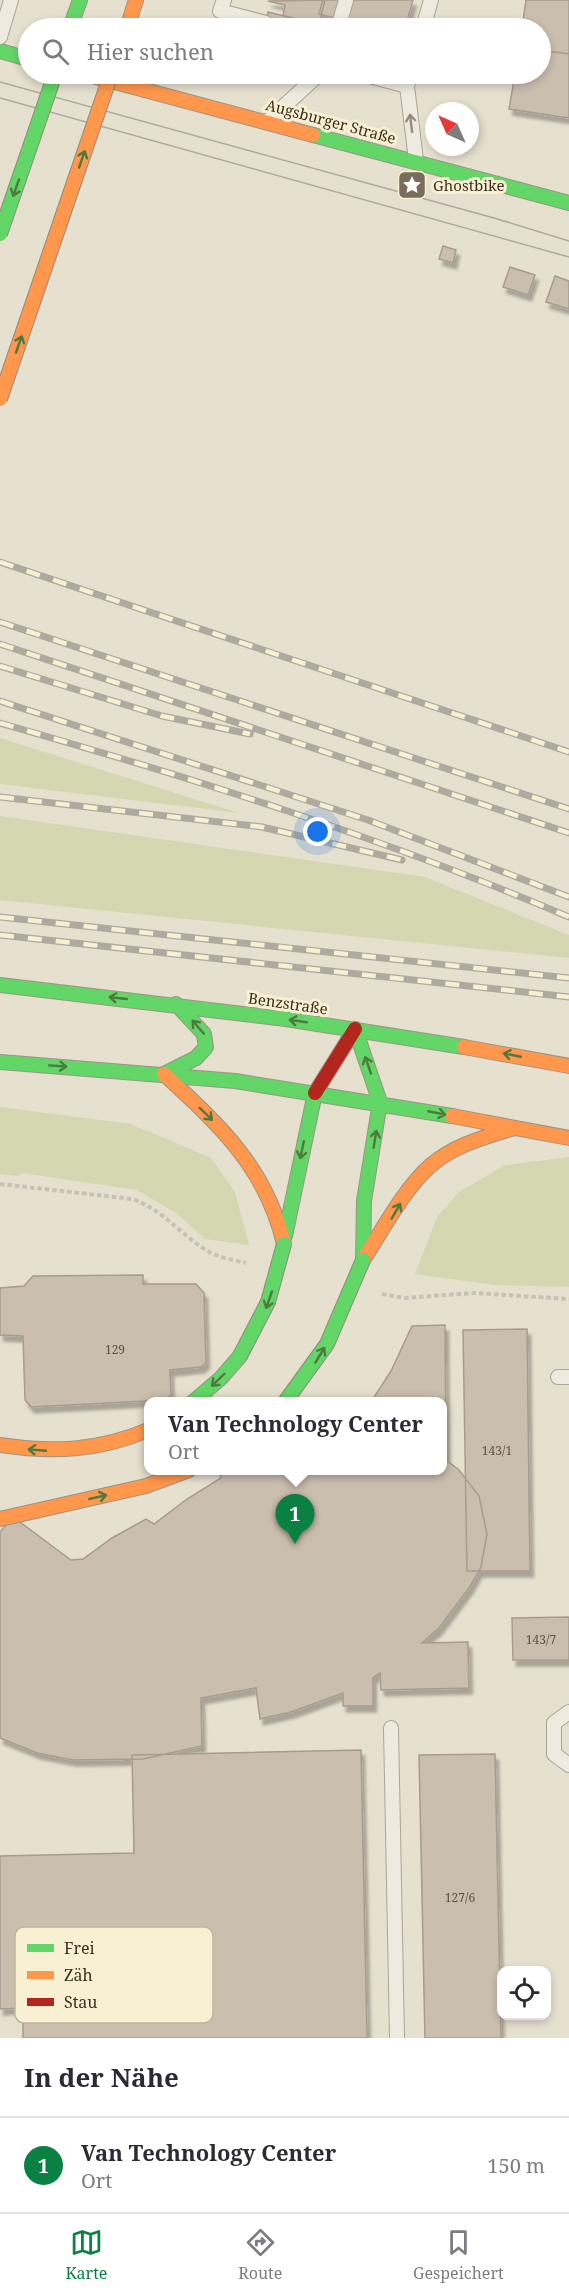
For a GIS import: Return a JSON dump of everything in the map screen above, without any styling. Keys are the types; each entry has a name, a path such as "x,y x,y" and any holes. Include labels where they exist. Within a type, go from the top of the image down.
{"main road":[{"path":"74,18 80,0"},
{"path":"130,18 136,0"},
{"path":"0,51 18,56"},
{"path":"0,234 52,84"},
{"path":"0,399 108,84"},
{"name":"Augsburger Straße","path":"124,84 416,160 569,203"},
{"name":"Benzstraße","path":"0,985 176,1004 356,1029 452,1043 569,1066"},
{"path":"164,1074 196,1058 206,1047 204,1034 176,1004"},
{"path":"198,1397 220,1378 240,1356 261,1321 269,1302 284,1244 315,1093 356,1029"},
{"path":"356,1029 380,1102 364,1202 363,1260"},
{"path":"0,1062 164,1074 315,1093 380,1102 569,1138"},
{"path":"164,1074 221,1128 255,1167 278,1214 284,1244"},
{"path":"288,1397 323,1352 363,1260 404,1198 430,1166 467,1143 514,1128"},
{"path":"0,1445 47,1451 75,1450 120,1441 144,1432"},
{"path":"0,1519 146,1486 176,1475"}],"lane":[{"path":"0,37 11,0"},
{"path":"224,0 220,11 249,18"},
{"path":"341,18 346,0"},
{"path":"426,18 431,0"},
{"path":"267,121 308,84"},
{"path":"409,84 416,160"},
{"path":"569,1712 554,1723 554,1754 569,1765"},
{"path":"391,1728 397,2038"}],"green space":[{"path":"0,738 239,813 0,784"},
{"path":"0,816 425,877 569,935 569,958 0,900"},
{"path":"0,1107 131,1124 211,1158 235,1192 249,1245 205,1239 176,1213 137,1190 22,1173 18,1176 0,1174"},
{"path":"569,1157 569,1287 495,1285 415,1274 437,1217 459,1192 505,1165"}],"building":[{"path":"323,0 413,0 408,18 334,18 319,14"},
{"path":"325,0 320,18 283,16 285,5 268,1"},
{"path":"526,0 569,0 569,54 551,52 551,18 523,18"},
{"path":"268,12 294,18 266,18"},
{"path":"551,52 569,54 569,118 509,109 513,84 551,84"},
{"path":"443,246 456,250 453,263 439,259"},
{"path":"510,267 535,275 528,295 503,287"},
{"path":"555,276 569,281 569,309 546,302"},
{"path":"143,1275 143,1284 196,1284 204,1293 206,1363 201,1367 170,1370 171,1395 168,1397 144,1397 144,1401 31,1407 25,1400 23,1336 0,1335 0,1288 24,1286 33,1276"},
{"path":"445,1325 446,1397 374,1397 391,1371 412,1326"},
{"path":"527,1329 530,1571 467,1571 463,1330"},
{"path":"447,1461 459,1470 479,1496 487,1534 481,1567 469,1588 439,1628 422,1643 468,1642 469,1688 381,1690 380,1673 373,1678 373,1706 343,1706 343,1693 291,1712 260,1719 256,1688 201,1698 202,1746 143,1759 73,1760 37,1753 0,1738 0,1532 13,1517 71,1560 83,1559 112,1538 146,1519 154,1524 187,1499 221,1478 220,1475 447,1475"},
{"path":"569,1617 569,1660 513,1660 512,1618"},
{"path":"361,1750 367,2038 23,2038 23,2023 213,2023 213,1927 15,1927 15,2008 0,2009 0,1856 134,1853 132,1755"},
{"path":"495,1754 499,1966 497,1966 497,2020 501,2020 501,2038 425,2038 419,1755"}],"tram line":[{"path":"0,82 494,218 569,241"},
{"path":"0,98 569,257"}],"railway":[{"path":"0,562 569,752"},
{"path":"0,622 569,809"},
{"path":"0,644 569,833"},
{"path":"0,666 162,716 250,734"},
{"path":"0,701 368,820 569,897"},
{"path":"0,723 144,765 359,835 569,917"},
{"path":"0,797 262,827 402,860"},
{"path":"0,917 569,978"},
{"path":"0,935 569,997"}],"traffic: fast":[{"path":"74,18 80,0"},
{"path":"0,51 18,56"},
{"path":"0,234 52,84"},
{"path":"313,135 569,203"},
{"path":"0,985 286,1019 464,1047"},
{"path":"164,1074 196,1058 206,1047 204,1034 176,1004"},
{"path":"355,1029 380,1102"},
{"path":"0,1062 235,1081 452,1116"},
{"path":"285,1236 315,1093"},
{"path":"363,1260 364,1201 380,1102"},
{"path":"240,1356 268,1302 284,1244"},
{"path":"289,1397 327,1344 363,1260"},
{"path":"199,1397 221,1378 240,1356"}],"traffic: slow":[{"path":"130,18 136,0"},
{"path":"0,399 108,84"},
{"path":"122,84 313,135"},
{"path":"464,1047 569,1066"},
{"path":"164,1074 222,1130 253,1170 266,1192 284,1244"},
{"path":"452,1116 569,1138"},
{"path":"363,1260 402,1198 430,1166 459,1147 514,1128"},
{"path":"0,1445 38,1449 75,1448 112,1442 144,1432"},
{"path":"0,1519 146,1486 176,1475"}],"traffic: jam":[{"path":"315,1093 355,1029"}],"place":[{"name":"Ghostbike","path":"412,185"},
{"name":"Van Technology Center","path":"295,1544"}]}
